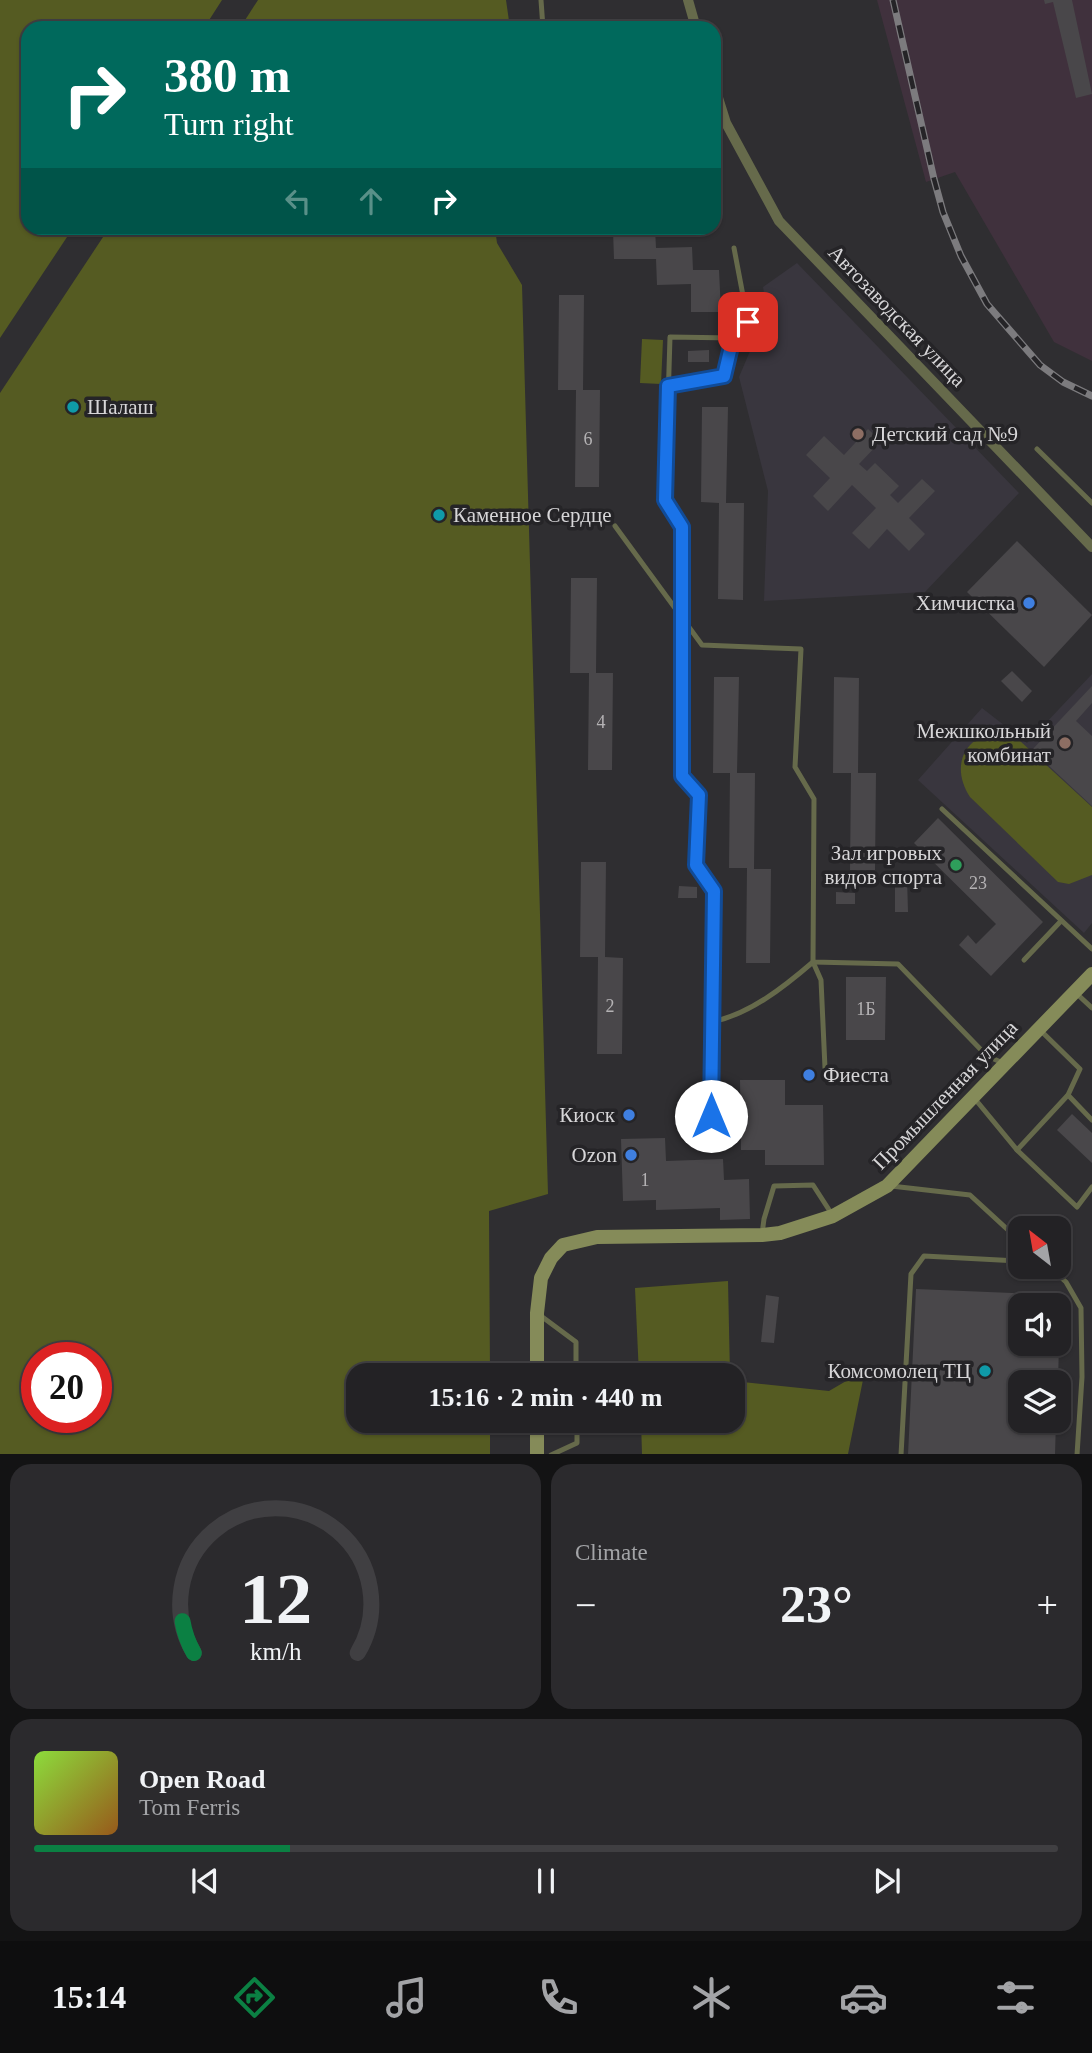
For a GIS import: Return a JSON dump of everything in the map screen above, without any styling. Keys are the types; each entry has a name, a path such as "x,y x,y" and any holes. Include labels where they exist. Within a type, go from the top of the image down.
{"street":[{"path":"688,0 694,21"},
{"name":"Автозаводская улица","path":"721,107 726,123 779,221 1092,547"},
{"name":"Промышленная улица","path":"537,1313 541,1278 551,1258 563,1245 597,1237 780,1233 833,1216 887,1185 1092,974"},
{"path":"537,1313 537,1363"},
{"path":"537,1433 537,1454"}],"lane":[{"path":"541,0 542,21"},
{"path":"668,386 724,376 733,338 748,322 734,248"},
{"path":"711,1116 714,891 696,865 699,795 682,776 682,527 665,500 668,386 670,337 733,338"},
{"path":"1037,449 1092,503"},
{"path":"615,526 702,645 801,649 795,767 814,799 813,962 821,980 825,1068"},
{"path":"942,809 1092,949"},
{"path":"1024,960 1061,921"},
{"path":"712,1021 733,1017 787,984 813,962 898,964 987,1056 1006,1064"},
{"path":"1075,992 1092,1008"},
{"path":"1017,1150 1068,1095 1080,1069 1039,1029"},
{"path":"1068,1095 1092,1120"},
{"path":"973,1097 1017,1150 1077,1207 1092,1186"},
{"path":"762,1235 774,1186 813,1185 833,1216"},
{"path":"887,1185 970,1195 1008,1230"},
{"path":"901,1454 911,1274 924,1256 1008,1260"},
{"path":"1063,1279 1081,1308 1082,1377 1077,1454"},
{"path":"537,1313 576,1342 576,1363"},
{"path":"1082,1377 1092,1377"},
{"path":"551,1454 577,1443 577,1433"}],"shaded area":[{"path":"877,0 1092,0 1092,361 1054,342 955,172 926,182"},
{"name":"Детский сад №9","path":"797,263 1019,493 925,592 764,601 768,491 739,377 767,311 763,287"},
{"path":"1092,674 1092,923 1084,933 918,780 982,708 1027,743"}],"green space":[{"path":"0,0 222,0 208,21 21,21 21,235 68,235 0,338"},
{"path":"258,0 506,0 509,21 244,21"},
{"path":"104,235 496,235 497,243 522,285 548,1194 489,1211 490,1363 346,1363 346,1433 490,1433 490,1454 0,1454 0,393"},
{"path":"642,339 663,340 661,384 640,383"},
{"path":"998,732 1010,734 1019,740 1092,807 1092,875 1069,884 1058,882 970,797 961,775 963,756 976,740"},
{"path":"728,1281 730,1363 638,1363 635,1288"},
{"path":"865,1370 848,1454 642,1454 641,1433 745,1433 745,1382 829,1391"}],"building":[{"path":"1044,0 1072,0 1092,94 1076,98 1053,2 1045,4"},
{"path":"613,235 655,235 656,248 692,247 693,270 719,270 721,312 691,312 691,284 657,285 656,259 614,259"},
{"path":"559,295 584,295 583,390 600,390 599,487 575,487 576,390 558,390"},
{"path":"709,350 709,362 688,362 688,351"},
{"path":"702,407 728,407 726,503 744,503 743,600 718,599 719,503 701,502"},
{"path":"868,429 881,441 859,464 867,471 875,463 899,486 890,495 898,503 922,479 935,491 909,518 925,534 909,551 887,529 869,549 852,533 876,508 852,485 828,511 813,496 830,478 806,455 824,436 844,455"},
{"name":"Химчистка","path":"1017,541 1092,615 1044,667 967,592"},
{"path":"571,578 597,578 596,673 613,673 612,770 588,770 589,673 570,673"},
{"path":"1012,671 1032,691 1022,702 1001,681"},
{"path":"714,677 739,677 737,773 755,773 754,869 771,869 770,963 746,963 747,868 729,868 730,773 713,773"},
{"path":"834,677 859,678 858,773 876,773 875,870 850,870 851,773 833,773"},
{"name":"Межшкольный комбинат","path":"1092,686 1092,703 1076,721 1092,736 1092,806 1032,750"},
{"path":"938,818 1043,922 991,976 959,945 968,935 976,944 996,924 914,843"},
{"path":"581,862 606,862 605,957 623,958 622,1054 597,1054 598,957 580,957"},
{"path":"907,877 908,912 895,912 895,878"},
{"path":"679,886 697,887 697,898 678,898"},
{"path":"836,892 855,893 855,904 836,904"},
{"path":"846,977 886,977 885,1040 846,1040"},
{"path":"740,1080 785,1080 785,1105 823,1105 824,1165 765,1165 765,1150 741,1150"},
{"path":"1072,1114 1092,1133 1092,1163 1057,1130"},
{"path":"665,1138 666,1161 723,1159 724,1180 749,1179 750,1219 720,1220 720,1208 656,1210 656,1200 623,1201 621,1139"},
{"name":"Комсомолец ТЦ","path":"916,1289 1013,1293 1008,1293 1008,1356 1059,1356 1058,1370 1008,1370 1008,1433 1056,1433 1055,1454 908,1454"},
{"path":"766,1295 779,1297 774,1343 761,1342"}],"railway":[{"path":"893,0 934,179 943,212 961,256 987,304 1040,365 1063,382 1092,396"}],"place":[{"name":"Шалаш","path":"73,407"},
{"name":"Детский сад №9","path":"858,434"},
{"name":"Каменное Сердце","path":"439,515"},
{"name":"Химчистка","path":"1029,603"},
{"name":"Межшкольный комбинат","path":"1065,743"},
{"name":"Зал игровых видов спорта","path":"956,865"},
{"name":"Фиеста","path":"809,1075"},
{"name":"Киоск","path":"629,1115"},
{"name":"Ozon","path":"631,1155"},
{"name":"Комсомолец ТЦ","path":"985,1371"}],"route":[{"path":"711,1116 714,891 696,865 699,795 682,776 682,527 665,500 668,386 724,376 733,338 748,322"}]}
